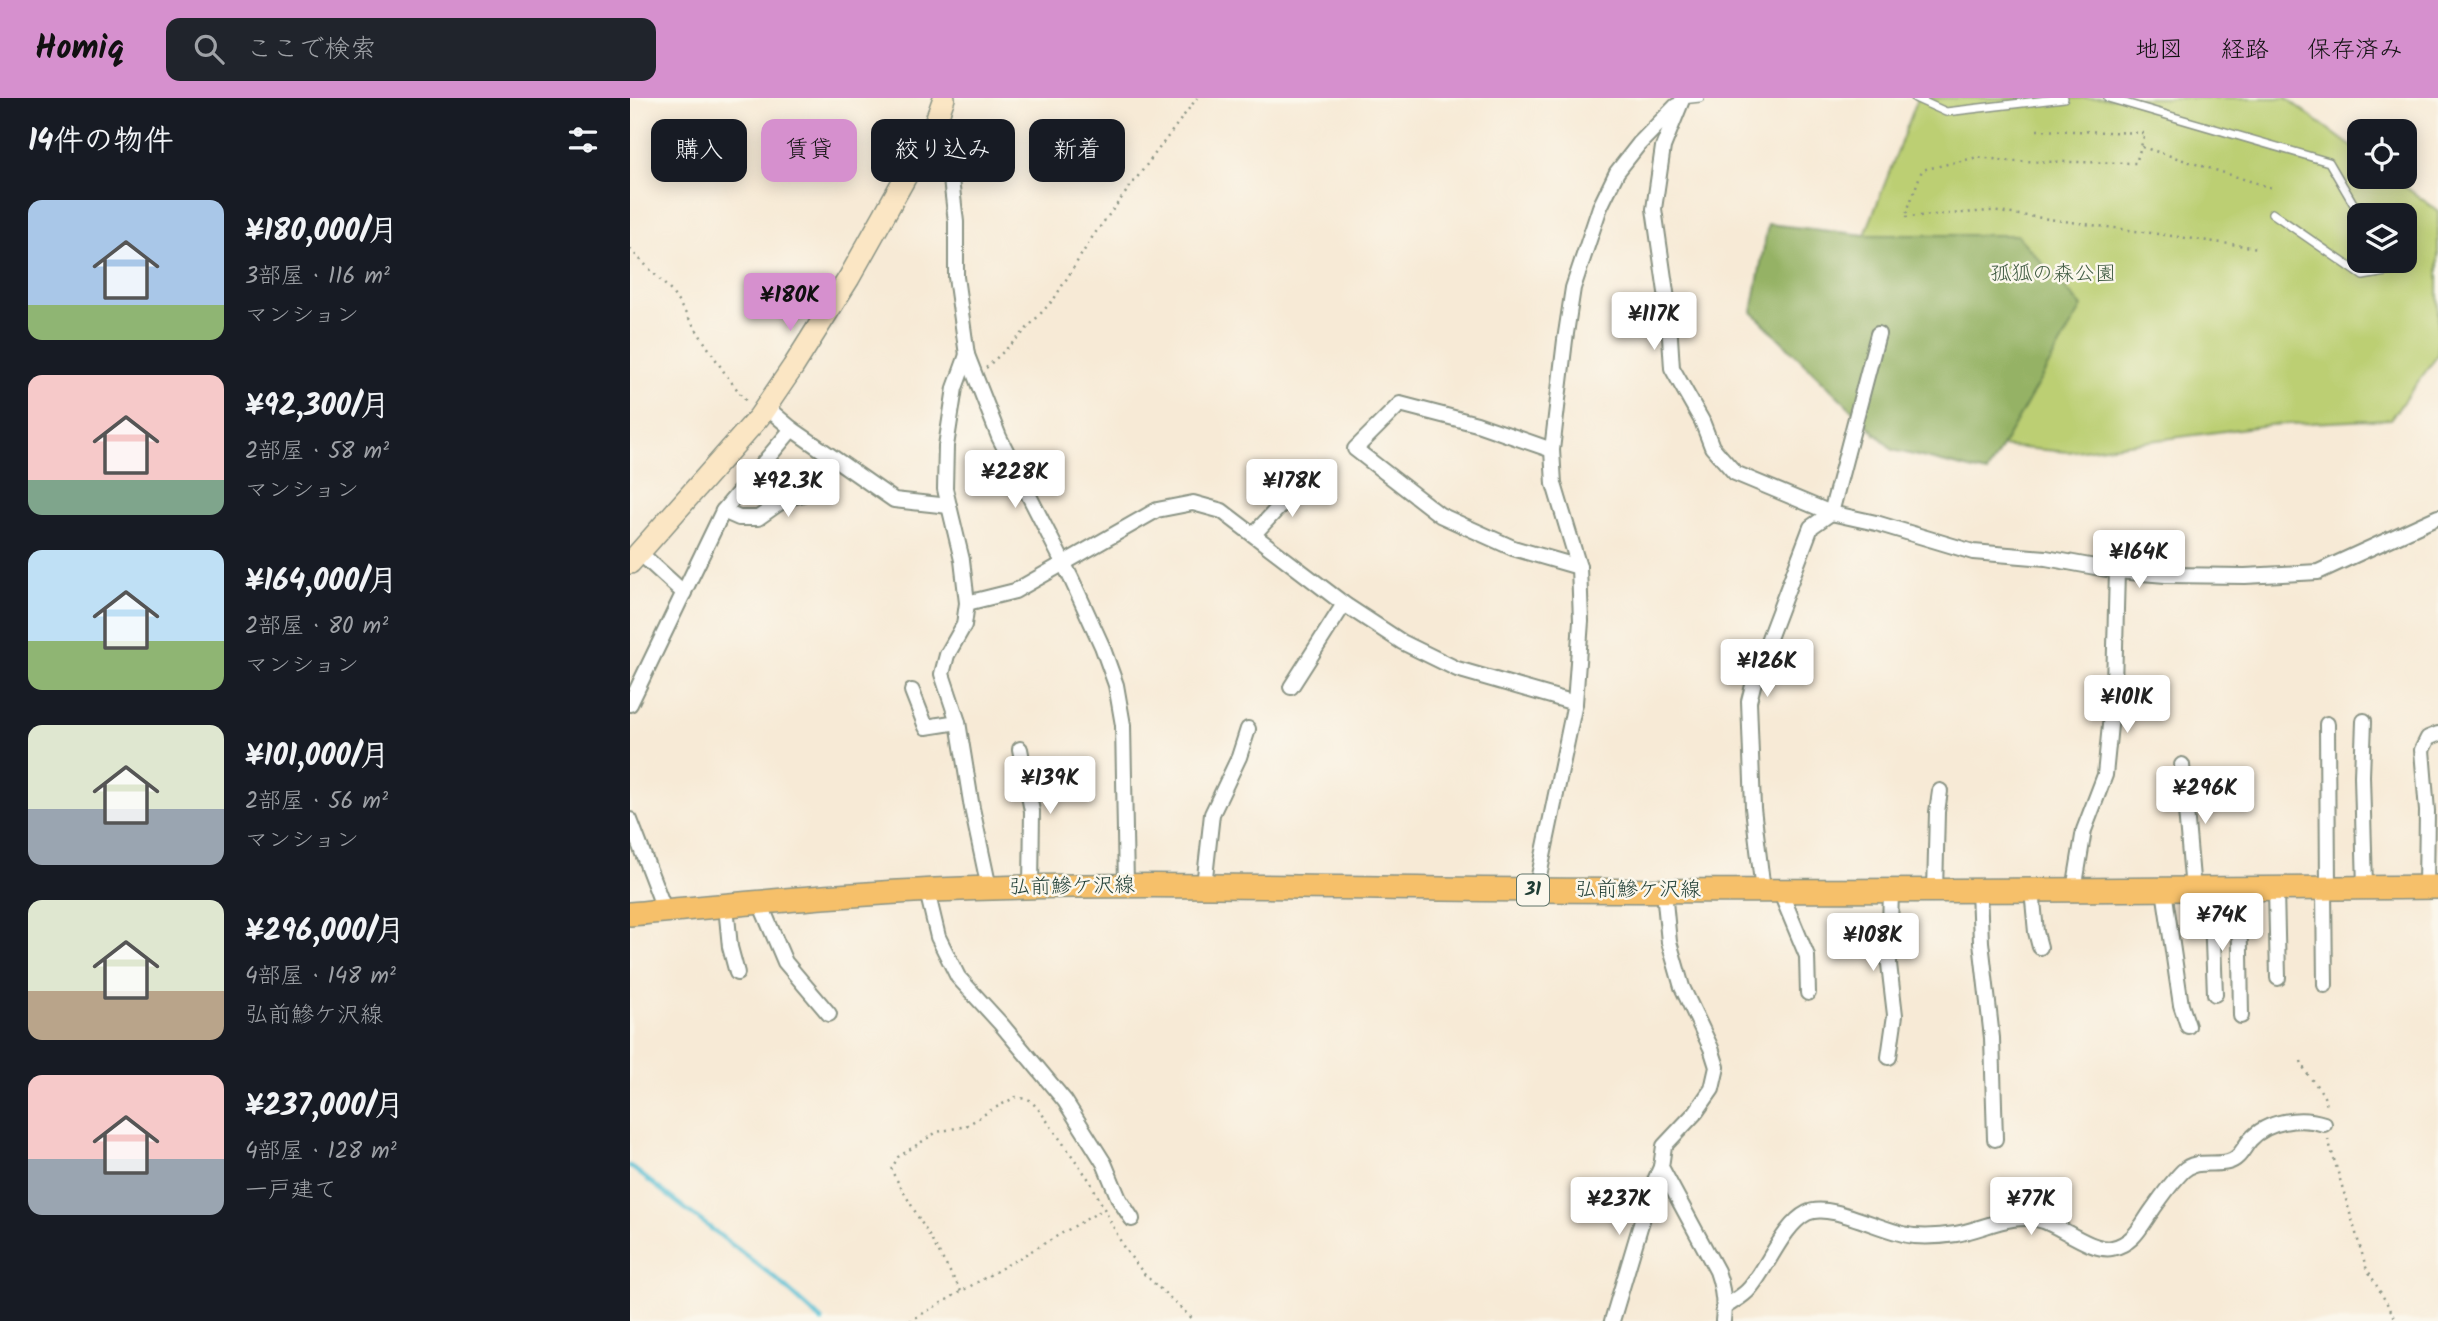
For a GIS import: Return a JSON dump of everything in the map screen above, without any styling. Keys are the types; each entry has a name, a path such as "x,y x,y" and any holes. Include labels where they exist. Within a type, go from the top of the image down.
{"main road":[{"name":"弘前鰺ケ沢線","path":"630,914 928,891 1031,887 1935,891 2432,887"}],"street":[{"path":"936,119 944,98"},
{"path":"1536,890 1575,704 1581,621 1579,567 1554,484 1552,450 1564,340 1573,288 1600,207 1617,172 1639,144 1683,99"},
{"path":"1683,99 1662,147 1654,209 1668,306 1672,368 1702,421 1712,447 1735,473 1831,513 1876,523 1973,552 2046,558 2117,571 2166,575 2245,576 2318,572 2438,517"},
{"path":"684,593 633,554 763,412 849,278 903,182"},
{"path":"951,182 956,222 956,277 967,355 999,437 1063,563 1102,646 1116,685 1124,738 1126,886"},
{"path":"1808,993 1807,956 1772,891 1753,808 1749,701 1757,670 1811,527 1831,513 1878,334"},
{"path":"967,355 955,388 946,446 945,489 962,560 967,603 964,625 947,655 942,674 958,722 989,888"},
{"path":"1552,450 1477,424 1400,404 1355,449 1440,515 1513,548 1579,567"},
{"path":"763,412 894,500 949,506"},
{"path":"630,704 723,511 792,429"},
{"path":"723,511 739,518 758,518 785,499 803,494 833,458"},
{"path":"1254,534 1304,480"},
{"path":"967,603 1015,591 1157,510 1193,503 1222,511 1344,604 1402,642 1457,669 1575,704"},
{"path":"2074,890 2084,830 2105,775 2114,685 2117,571"},
{"path":"1291,687 1344,604"},
{"path":"912,691 926,727 958,722"},
{"path":"2364,721 2362,776 2365,888"},
{"path":"2325,985 2327,724"},
{"path":"1204,886 1212,814 1239,757 1248,729"},
{"path":"2432,887 2422,750 2428,738 2438,734"},
{"path":"1020,749 1032,811 1031,887"},
{"path":"2182,765 2215,994"},
{"path":"1935,891 1940,791"},
{"path":"630,820 665,911"},
{"path":"1979,890 1981,942 1992,1038 1995,1139"},
{"path":"2032,890 2040,947"},
{"path":"2164,890 2181,1004 2188,1026"},
{"path":"2239,890 2241,1016"},
{"path":"2276,890 2278,978"},
{"path":"928,891 938,937 958,977 1065,1101 1104,1163 1119,1199 1132,1219"},
{"path":"1612,1321 1652,1187 1661,1167 1664,1146 1696,1112 1712,1089 1717,1067 1712,1048 1679,975 1669,942 1664,891"},
{"path":"1889,1057 1895,1015 1889,964 1891,891"},
{"path":"760,903 785,962 829,1014"},
{"path":"726,906 730,947 737,973"},
{"path":"1724,1314 1748,1292 1790,1227 1804,1214 1816,1209 1915,1236 1958,1234 2004,1220 2042,1220 2093,1245 2111,1248 2129,1241 2140,1231 2151,1210 2185,1169 2199,1164 2228,1162 2238,1157 2251,1139 2266,1126 2282,1122 2315,1121 2323,1124"},
{"path":"1661,1167 1717,1271 1723,1288 1724,1314"}],"lane":[{"path":"1683,99 1700,98"},
{"path":"1915,98 1946,112 2064,98"},
{"path":"2108,98 2329,162 2353,203"},
{"path":"2272,213 2347,266"},
{"path":"2358,273 2362,276 2380,273"}],"path":[{"path":"976,377 1020,336 1054,299 1093,236 1197,98"},
{"path":"2037,130 2145,133 2136,163 2009,161 1978,157 1922,170 1905,217 1991,211 2259,248"},
{"path":"2141,147 2272,188"},
{"path":"630,249 671,291 726,375 763,412"},
{"path":"2301,1061 2304,1073 2321,1090 2328,1105 2323,1124 2366,1267 2397,1321"},
{"path":"961,1291 891,1170 898,1157 937,1132 966,1126 1016,1097 1030,1100 1040,1111 1090,1181 1124,1248 1145,1275 1195,1321"},
{"path":"910,1321 1119,1199"}],"green space":[{"name":"孤狐の森公園","path":"1918,98 2286,98 2347,143 2347,189 2408,189 2438,211 2438,355 2390,419 2269,425 2068,452 1875,435 1846,284"},
{"path":"1768,224 1865,235 2017,235 2082,307 1987,473 1893,450 1752,312"}],"waterway":[{"path":"630,1166 775,1278 822,1321"}]}
